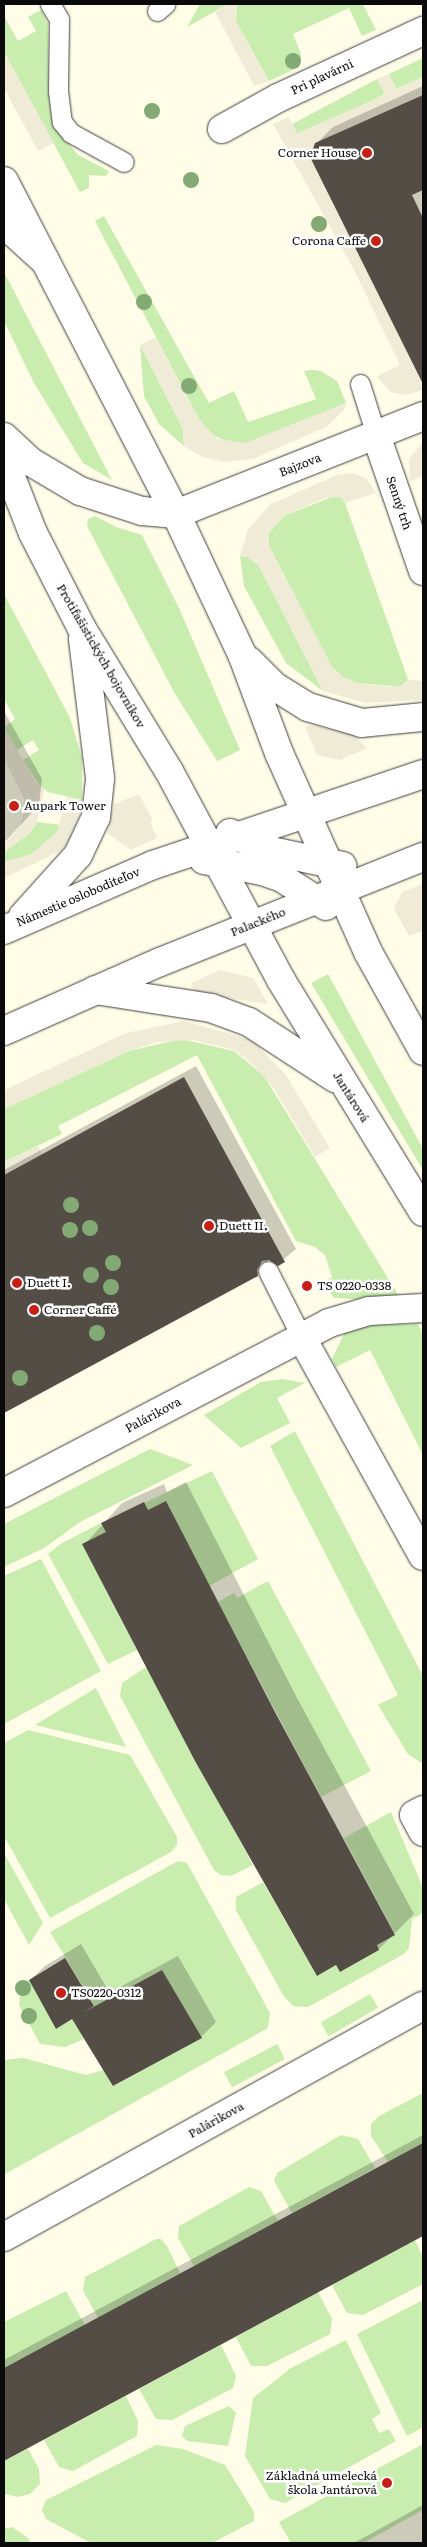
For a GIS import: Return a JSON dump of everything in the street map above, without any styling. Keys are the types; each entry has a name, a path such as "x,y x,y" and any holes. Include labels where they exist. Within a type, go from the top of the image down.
{"street":[{"name":"Pri plavárni","path":"222,129 278,98 423,30"},
{"path":"4,180 176,514 242,654 279,753 300,822 328,884 363,941 423,1051"},
{"path":"4,224 48,264"},
{"name":"Bajzova","path":"176,514 423,416"},
{"name":"Senný trh","path":"376,435 423,571"},
{"path":"4,437 31,462 80,492 142,511 176,514"},
{"name":"Protifašistických bojovníkov","path":"4,459 32,534 81,627 181,793"},
{"path":"10,926 78,855 96,817 100,778 81,627"},
{"path":"242,654 274,686 308,707 362,723 423,717"},
{"path":"213,854 236,837 300,822 423,774"},
{"path":"181,793 218,827 277,864 328,884"},
{"name":"Jantárová","path":"181,793 238,900 262,920 281,980 342,1083 423,1212"},
{"path":"262,920 277,864 300,822"},
{"path":"213,854 277,864 328,884"},
{"name":"Námestie osloboditeľov","path":"10,926 153,864 213,854"},
{"name":"Palackého","path":"95,990 262,920 328,884 415,861"},
{"path":"191,949 238,900 277,864"},
{"path":"4,1031 95,990 211,1008 249,1022 342,1083"},
{"name":"Palárikova","path":"4,1493 302,1338 354,1314 423,1308"},
{"path":"302,1338 423,1556"},
{"path":"423,1810 414,1815 423,1832"},
{"name":"Palárikova","path":"5,2232 423,2006"}],"lane":[{"path":"50,4 59,19 58,96 62,122 72,133 124,162"},
{"path":"360,384 376,435"},
{"path":"268,1271 302,1338"}],"green space":[{"path":"200,4 228,4 187,27"},
{"path":"237,4 363,4 376,30 362,36 349,8 293,34 301,54 301,62 293,70 269,81 236,21"},
{"path":"41,10 48,23 49,102 53,124 78,155 109,171 106,176 89,175 89,188 80,192 4,52 4,16 18,41 36,31 28,17"},
{"path":"423,58 423,77 396,89 389,74"},
{"path":"377,79 385,94 300,139 292,124"},
{"path":"104,216 209,403 234,391 248,422 316,399 304,371 312,370 321,371 337,381 346,403 246,443 228,442 211,434 199,419 95,221"},
{"path":"4,272 112,480 83,463 34,383 4,321"},
{"path":"140,345 183,429 184,446 159,424 144,396"},
{"path":"334,496 341,497 345,503 398,651 408,680 401,687 357,683 344,678 332,667 269,546 269,533 284,516"},
{"path":"95,516 116,527 142,535 179,608 240,750 217,761 174,692 87,526 88,519"},
{"path":"240,556 248,557 259,566 323,691 286,663 244,586"},
{"path":"4,594 70,718 82,757 82,800 48,792 40,786 23,760 39,750 33,740 17,750 4,728 15,719 4,699"},
{"path":"37,822 61,825 52,839 30,855 4,862 4,852 30,833"},
{"path":"328,974 423,1149 423,1170 311,983"},
{"path":"181,1039 234,1051 264,1076 402,1301 334,1298 323,1282 332,1277 325,1255 315,1247 296,1241 197,1055 58,1126 62,1134 4,1162 4,1109 129,1051"},
{"path":"418,1324 423,1335 423,1455 370,1350 336,1367 332,1359 345,1332 360,1325"},
{"path":"283,1379 305,1383 277,1398 290,1423 241,1448 204,1415 261,1382"},
{"path":"295,1431 423,1676 423,1764 408,1754 378,1705 398,1695 270,1446"},
{"path":"150,1449 193,1465 80,1522 44,1548 4,1567 4,1524"},
{"path":"212,1471 258,1559 209,1586 166,1501 148,1510 144,1503"},
{"path":"101,1523 106,1532 83,1545 137,1650 108,1664 48,1554 62,1543"},
{"path":"41,1559 101,1671 4,1724 4,1576"},
{"path":"268,1581 371,1771 321,1797 218,1602 234,1593 237,1598"},
{"path":"146,1667 253,1865 231,1876 221,1875 214,1870 120,1696 122,1683"},
{"path":"96,1688 126,1747 35,1725"},
{"path":"28,1730 130,1755 177,1837 177,1845 171,1852 50,1918 4,1836 4,1743"},
{"path":"391,1812 423,1888 423,1913 412,1919 409,1948 404,1954 308,2007 293,2006 283,1995 236,1910 236,1897 263,1882 317,1976 336,1965 340,1972 379,1950 377,1945 395,1934 344,1838"},
{"path":"4,1853 43,1923 29,1945 4,1899"},
{"path":"178,1861 187,1863 270,2013 268,2028 5,2174 4,2060 23,2058 86,2075 104,2070 114,2086 201,2038 162,1970 95,2006 50,1932"},
{"path":"29,1980 56,2029 72,2019 84,2039 65,2047 40,2044 19,2005 21,1987"},
{"path":"370,1994 378,2008 329,2036 321,2022"},
{"path":"277,2044 285,2059 232,2087 224,2072"},
{"path":"423,2093 423,2143 388,2162 371,2136 371,2124 379,2116"},
{"path":"341,2135 358,2139 375,2168 292,2213 274,2181 277,2173"},
{"path":"249,2187 261,2191 278,2221 194,2266 178,2238 179,2226"},
{"path":"156,2239 161,2239 167,2246 180,2273 98,2318 83,2290 85,2277"},
{"path":"415,2240 423,2257 423,2284 363,2315 347,2313 332,2285"},
{"path":"66,2291 85,2325 5,2367 4,2322"},
{"path":"318,2292 332,2319 330,2334 267,2366 251,2366 236,2337"},
{"path":"423,2300 423,2427 407,2436 357,2334"},
{"path":"346,2340 381,2413 372,2419 379,2433 389,2429 396,2441 285,2503 270,2499 245,2456 253,2398 291,2368"},
{"path":"221,2345 236,2376 233,2388 172,2420 156,2419 139,2389"},
{"path":"126,2396 138,2421 137,2436 73,2471 59,2467 44,2440"},
{"path":"229,2406 236,2413 228,2446 187,2441 182,2436 185,2426"},
{"name":"Základná umelecká škola Jantárová","path":"423,2444 423,2510 363,2543 291,2543 279,2522"},
{"path":"156,2445 183,2449 225,2465 254,2512 254,2521 212,2543 91,2543 46,2519 42,2510 46,2500"},
{"path":"28,2449 39,2469 40,2484 30,2494 18,2497 5,2494 4,2461"},
{"path":"12,2527 27,2537 31,2543 4,2543 4,2529"}],"shaded area":[{"path":"228,4 237,4 236,21 269,81 254,86 215,12"},
{"path":"4,52 54,143 38,151 4,88"},
{"path":"389,74 396,89 423,77 423,95 315,143 310,157 418,372 423,374 423,390 406,395 390,392 377,376 400,365 353,268 273,124 289,117 297,133 385,95 377,79"},
{"path":"156,337 199,419 218,439 246,443 346,403 344,410 326,427 253,459 225,462 202,457 184,446 183,429 140,345"},
{"path":"423,442 423,476 410,481 409,459"},
{"path":"353,473 367,479 376,493 345,503 341,497 325,498 284,516 269,533 269,546 332,667 344,678 357,683 392,687 406,684 408,680 423,681 423,700 365,703 323,691 259,566 248,557 240,556 248,529 271,504 337,475"},
{"path":"310,725 353,734 367,748 340,760 317,755 305,727"},
{"path":"4,728 36,782 44,790 37,822 30,833 4,852 4,845 20,826 24,813 24,798 4,759"},
{"path":"139,794 153,820 150,822 157,838 131,850 107,833 114,804"},
{"path":"67,796 82,800 80,815 67,844 60,851 4,878 4,862 30,855 57,832"},
{"path":"423,884 423,931 409,936 394,909 402,892"},
{"path":"220,970 253,978 268,1004 195,993 191,983"},
{"path":"184,1021 252,1040 286,1075 330,1148 315,1157 273,1087 249,1061 234,1050 193,1040 157,1042 129,1051 4,1109 4,1090 126,1033"},
{"path":"38,1146 51,1171 24,1196 4,1206 4,1162"}],"building":[{"path":"423,95 423,190 412,195 423,218 423,384 310,157 315,143"},
{"path":"184,1077 285,1262 278,1266 269,1260 262,1261 257,1270 258,1276 4,1413 4,1175"},
{"path":"166,1501 277,1716 395,1935 377,1945 379,1950 340,1972 336,1965 317,1976 195,1761 82,1544 106,1532 101,1523 144,1502 148,1510"},
{"path":"65,1958 94,2006 84,2012 162,1970 202,2038 113,2086 72,2019 56,2029 29,1980"},
{"path":"423,2143 423,2236 4,2461 4,2368"}],"place":[{"name":"Corner House","path":"367,153"},
{"name":"Corona Caffe","path":"376,241"},
{"name":"Aupark Tower","path":"14,806"},
{"name":"Duett II.","path":"209,1226"},
{"name":"Duett I.","path":"17,1283"},
{"name":"TS 0220-0338","path":"307,1286"},
{"name":"Corner Caffé","path":"34,1310"},
{"name":"TS0220-0312","path":"61,1993"},
{"name":"Základná umelecká škola Jantárová","path":"387,2483"}]}
